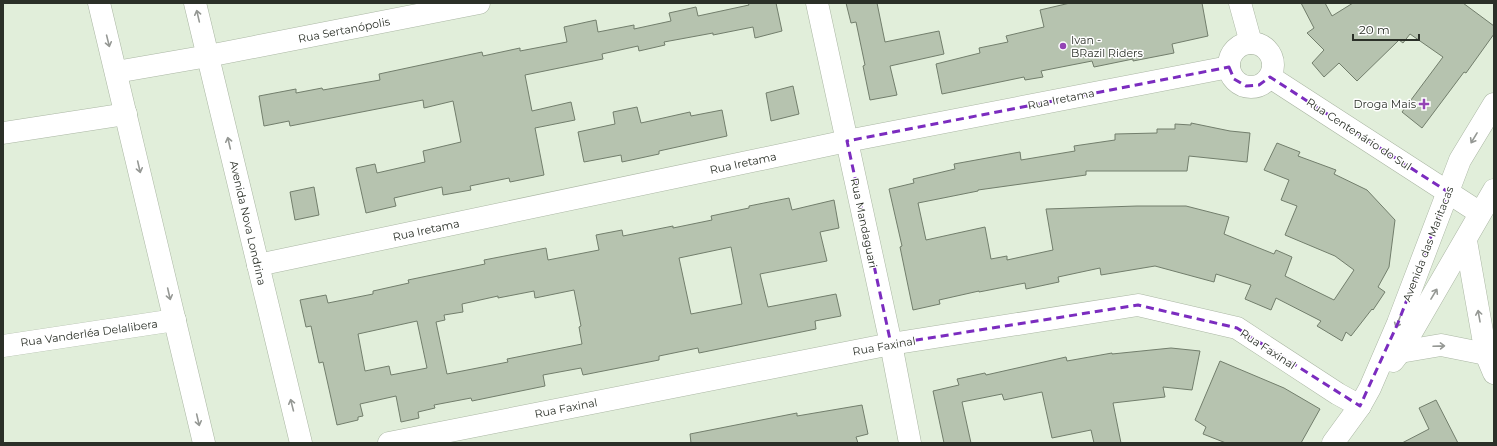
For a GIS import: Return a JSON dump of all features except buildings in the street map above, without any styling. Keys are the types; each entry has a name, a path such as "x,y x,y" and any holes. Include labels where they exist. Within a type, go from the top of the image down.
{"street":[{"path":"99,3 204,443"},
{"name":"Avenida Nova Londrina","path":"195,3 301,443"},
{"name":"Rua Sertanópolis","path":"116,72 208,56 479,3"},
{"name":"Rua Mandaguari","path":"817,3 891,344 910,443"},
{"path":"1240,3 1250,43"},
{"path":"1250,43 1257,43 1263,46 1272,57 1273,71 1270,76 1259,85 1246,86 1239,84 1230,73 1229,59 1237,48 1250,43"},
{"name":"Rua Iretama","path":"258,265 847,141 1229,67"},
{"name":"Rua Centenário do Sul","path":"1270,76 1480,213"},
{"name":"Avenida das Maritacas","path":"1365,397 1398,323 1460,160 1494,104"},
{"path":"3,134 126,114"},
{"name":"Avenida das Maritacas","path":"1333,443 1365,397 1400,352 1466,241 1480,213 1494,190"},
{"path":"1466,241 1490,364"},
{"name":"Rua Faxinal","path":"389,443 891,344 1138,305 1237,328 1338,394 1365,397"},
{"name":"Rua Vanderléa Delalibera","path":"3,346 175,320"},
{"path":"1400,352 1441,345 1490,364"}],"highlighted area":[{"path":"1229,67 1234,79 1246,86 1259,85 1270,77 1448,192 1398,323 1360,406 1237,328 1138,305 891,344 847,141"}],"place":[{"name":"Ivan - BRazil Riders","path":"1063,46"},
{"name":"Droga Mais","path":"1424,104"}]}
